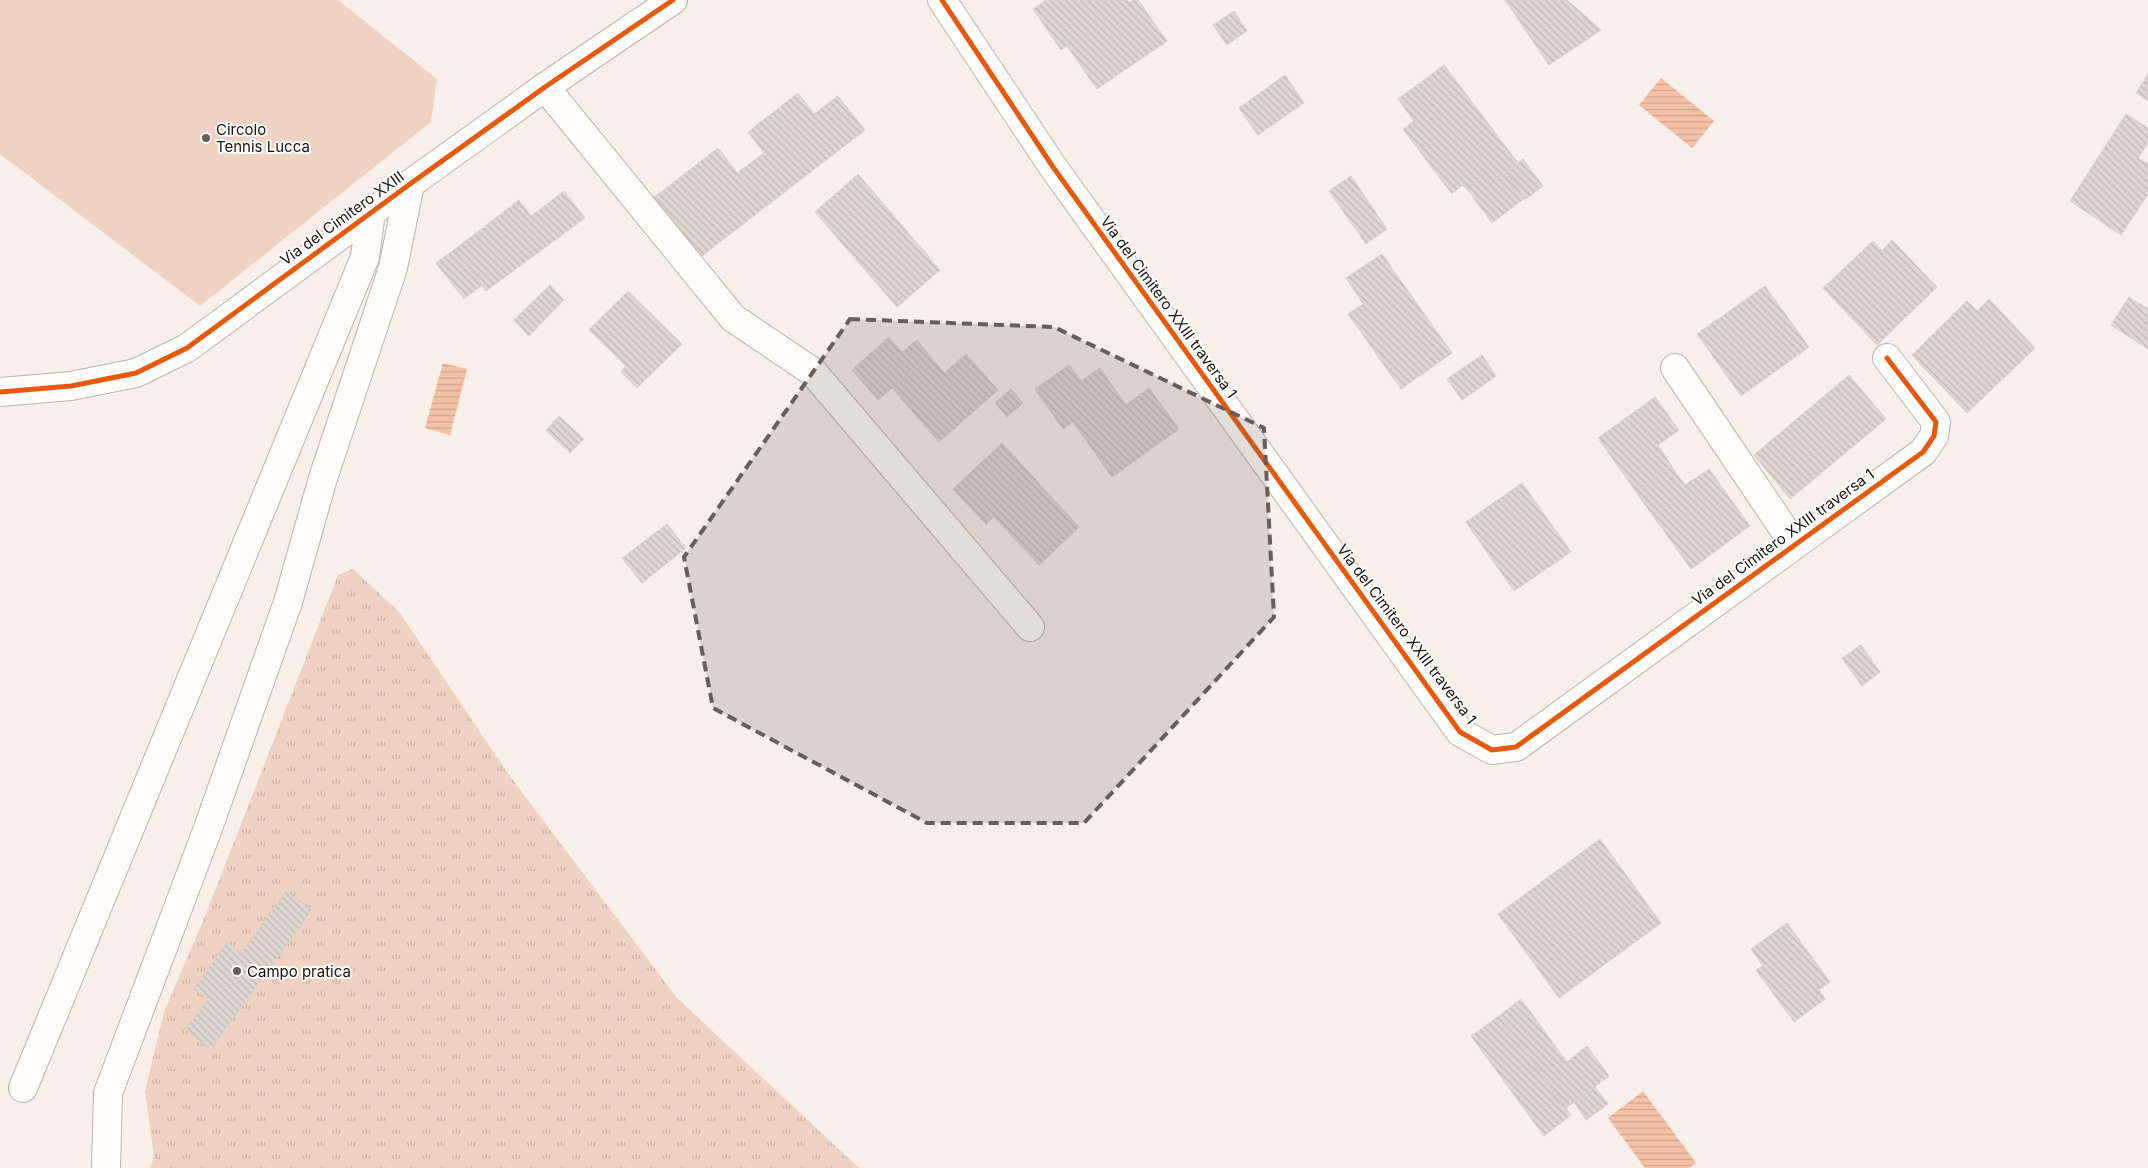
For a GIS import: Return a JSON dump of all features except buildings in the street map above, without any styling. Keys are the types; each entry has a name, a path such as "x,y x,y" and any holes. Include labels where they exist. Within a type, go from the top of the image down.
{"street":[{"name":"Via del Cimitero XXIII","path":"0,392 71,386 136,373 187,348 545,87 673,0"},
{"name":"Via del Cimitero XXIII traversa 1","path":"942,0 1053,167 1460,732 1492,750 1516,747 1923,452 1934,436 1936,422 1887,358"},
{"path":"545,87 733,318 813,372 1030,627"},
{"path":"106,1168 108,1093 207,831 288,602 323,478 393,268 410,184"},
{"path":"23,1088 365,257 371,212"},
{"path":"1675,368 1794,544"}],"highlighted area":[{"path":"850,319 1054,327 1264,428 1274,617 1084,823 927,823 713,708 684,557"}],"green space":[{"name":"Circolo Tennis Lucca","path":"0,0 338,0 437,79 431,122 200,306 0,154"},
{"path":"353,569 400,613 509,775 677,998 859,1168 150,1168 154,1157 145,1091 164,1012 206,914 338,575"}],"shaded area":[{"path":"1661,78 1714,121 1692,148 1639,105"},
{"path":"443,363 467,369 450,435 425,428"},
{"path":"1643,1091 1696,1163 1689,1168 1645,1168 1608,1118"}],"cycle path":[{"path":"0,392 71,386 136,373 187,348 545,87 673,0"},
{"path":"942,0 1053,167 1460,732 1492,750 1516,747 1923,452 1934,436 1936,422 1887,358"}],"place":[{"name":"Circolo Tennis Lucca","path":"206,138"},
{"name":"Campo pratica","path":"237,971"}]}
